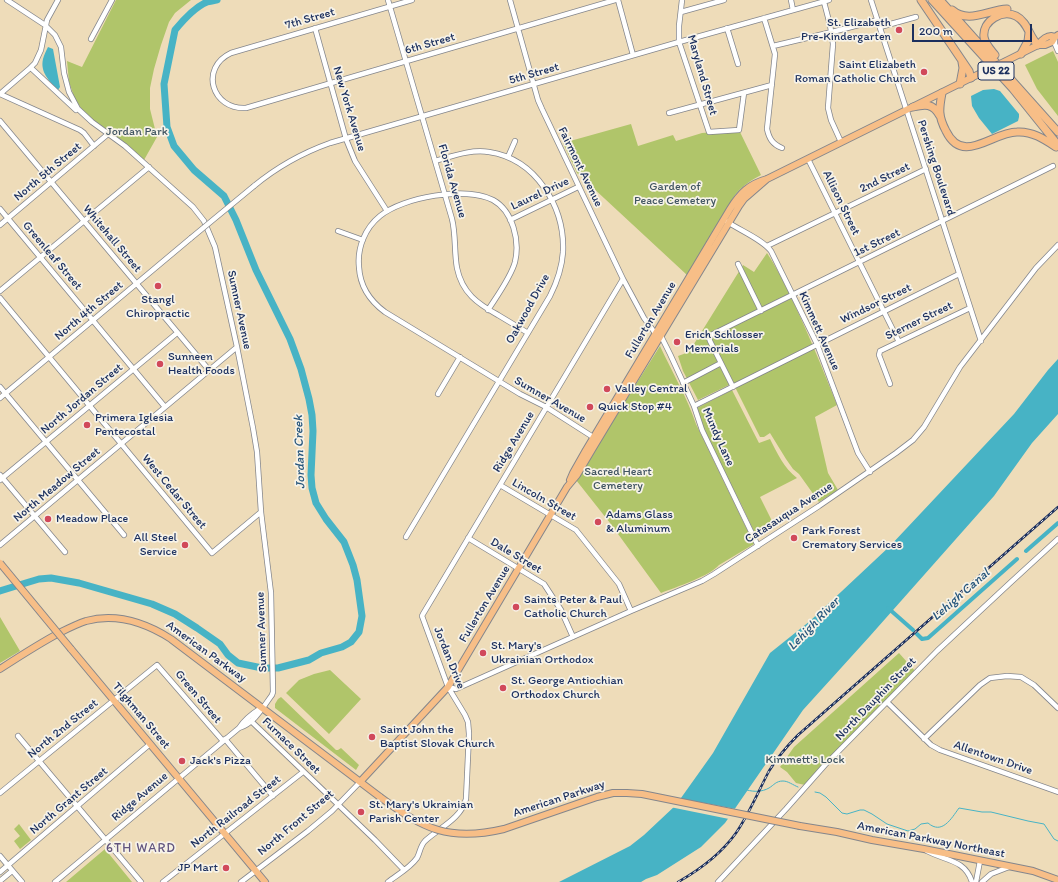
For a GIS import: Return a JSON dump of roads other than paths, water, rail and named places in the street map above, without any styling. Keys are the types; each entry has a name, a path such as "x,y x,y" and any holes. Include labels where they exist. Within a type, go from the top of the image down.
{"highway":[{"path":"921,0 969,71 971,78"},
{"name":"US 22","path":"932,0 1013,89 1058,146"},
{"path":"941,0 956,13 968,17 1005,9 1012,9 1019,12 1029,22 1038,45"},
{"name":"US 22","path":"941,0 1058,132"},
{"path":"1020,89 986,43 984,33 987,25 991,20 1000,15 1014,15 1020,18 1033,40 1038,45"},
{"path":"1021,54 1028,41 1028,31"},
{"path":"960,84 963,68 962,62"},
{"path":"940,116 939,107 942,93"},
{"path":"910,108 924,104 935,109 940,116 949,136 956,143 962,146 973,147 1000,135 1016,132 1028,132 1058,146"}],"main road":[{"name":"Fullerton Avenue","path":"567,487 577,475 658,334 726,221 744,199 767,178 1021,54 1038,45 1042,40 1049,36 1056,36"},
{"name":"Fullerton Avenue","path":"429,708 448,687 551,516 567,487 574,470 593,437 658,334"},
{"name":"Tilghman Street","path":"0,563 265,881"},
{"name":"American Parkway","path":"0,669 46,640 78,624 105,619 128,620 149,627 171,639 263,707 380,797 413,820 448,833 467,834 489,832 613,793 642,794 800,826"},
{"name":"North Front Street","path":"360,782 429,708"},
{"name":"American Parkway Northeast","path":"800,826 1033,871 1058,880"}],"street":[{"name":"Sumner Avenue","path":"6,0 45,25 51,30 58,40 63,54 64,73 69,92 74,104 82,114 125,146 188,202 204,221 213,243 218,259 237,347 255,440 261,512 271,593 273,651 273,692 263,707"},
{"path":"58,0 45,25 41,50 35,63 0,94 80,130 94,146"},
{"path":"91,39 112,0"},
{"name":"Florida Avenue","path":"388,0 436,161 454,228 457,267 461,279 471,296 481,305 528,333"},
{"name":"7th Street","path":"252,107 241,108 229,106 220,99 214,88 212,77 219,62 226,55 412,0"},
{"name":"Fairmont Avenue","path":"510,0 542,109 623,279 644,318 658,334"},
{"name":"6th Street","path":"252,107 615,0"},
{"path":"618,0 633,55"},
{"name":"Maryland Street","path":"682,0 679,42 709,132 739,130 744,93"},
{"path":"681,12 724,0"},
{"path":"791,0 794,10"},
{"name":"5th Street","path":"254,186 275,170 315,148 633,55 829,0"},
{"name":"Pershing Boulevard","path":"871,0 910,108 926,169 981,341"},
{"path":"824,2 832,32 833,54 828,108 831,120 841,142"},
{"path":"880,27 916,17"},
{"path":"764,18 775,54 767,129 772,142 782,148"},
{"path":"773,46 878,20"},
{"name":"New York Avenue","path":"315,28 346,139 355,161 387,211"},
{"path":"727,28 738,64"},
{"path":"1056,36 1058,51"},
{"path":"31,68 82,114"},
{"path":"669,113 772,85"},
{"name":"Whitehall Street","path":"0,121 209,370"},
{"name":"North 5th Street","path":"0,225 108,134"},
{"path":"508,157 515,141"},
{"name":"Oakwood Drive","path":"406,537 550,296 555,286 560,269 563,251 558,219 551,200 542,184 520,163 508,157 489,152 474,151 436,161"},
{"name":"Allison Street","path":"808,158 899,342"},
{"name":"1st Street","path":"721,363 709,336 1053,166"},
{"path":"0,291 148,167"},
{"name":"2nd Street","path":"767,246 926,169"},
{"name":"North 4th Street","path":"0,398 254,186"},
{"name":"Laurel Drive","path":"510,220 578,187"},
{"name":"Sumner Avenue","path":"488,310 511,273 517,249 515,233 510,220 502,207 497,203 487,198 462,193 431,196 409,202 387,211 370,226 363,240 359,254 359,271 362,284 373,302 385,312 520,394 546,407 593,437"},
{"name":"Greenleaf Street","path":"0,209 165,407"},
{"name":"Kimmett Avenue","path":"726,221 767,246 781,270 816,344 858,453 870,472"},
{"path":"338,231 363,240"},
{"name":"Catasauqua Avenue","path":"448,687 456,689 714,574 870,472 907,445 920,433 960,367 1036,268 1058,245"},
{"path":"738,264 761,311"},
{"name":"Windsor Street","path":"694,406 959,274"},
{"name":"Ridge Avenue","path":"422,616 623,279"},
{"name":"West Cedar Street","path":"0,298 212,553 261,512"},
{"name":"Sterner Street","path":"890,384 879,355 880,351 970,308"},
{"name":"North Jordan Street","path":"1,478 177,333"},
{"name":"Mundy Lane","path":"658,334 694,406 702,430 758,546"},
{"name":"North Meadow Street","path":"0,545 237,347"},
{"path":"438,394 460,357"},
{"path":"683,383 721,363 733,386"},
{"path":"0,387 124,535"},
{"path":"1,478 65,552"},
{"name":"Lincoln Street","path":"500,485 576,530 619,584 631,611"},
{"name":"Dale Street","path":"468,538 544,584 561,610 573,637"},
{"name":"North Dauphin Street","path":"718,882 825,765 937,651 1058,539"},
{"name":"Jordan Drive","path":"388,882 417,858 424,842 454,819 465,805 466,799 469,727 465,715 448,687 422,616"},
{"name":"North 2nd Street","path":"0,793 157,665"},
{"name":"Green Street","path":"157,665 273,796"},
{"path":"924,739 980,685 990,678 1007,676 1021,677 1034,685 1058,708"},
{"name":"Allentown Drive","path":"887,702 924,739 940,750 1058,792"},
{"name":"Ridge Avenue","path":"239,728 245,726 258,715 263,707"},
{"name":"Ridge Avenue","path":"55,882 239,728 242,723 254,712 263,707"},
{"name":"Furnace Street","path":"251,721 375,840 404,870"},
{"path":"18,736 141,882"},
{"name":"North Grant Street","path":"0,872 150,744"},
{"name":"North Railroad Street","path":"163,882 303,772"},
{"name":"North Front Street","path":"241,882 308,831 338,805 360,782"},
{"path":"924,849 935,855 957,863 968,872 972,882"},
{"path":"0,856 22,882"},
{"path":"976,882 980,861"},
{"path":"982,882 991,874 1009,867"},
{"path":"0,881 12,871"}],"water":[{"path":"48,47 53,49 60,87 58,90 44,72 42,64 44,54"},
{"path":"994,89 1000,91 1019,114 1019,117 1018,121 992,134 979,118 972,106 971,96 983,90"},
{"name":"Lehigh River","path":"1058,359 1058,414 1032,443 994,496 803,710 725,823 701,847 657,875 641,882 559,882 630,846 676,805 713,753 770,653 810,621 890,546 1014,414"}],"waterway":[{"name":"Jordan Creek","path":"0,591 39,579 51,578 79,583 152,604 175,614 197,628 220,644 228,655 238,663 262,668 278,668 309,660 321,653 342,647 351,642 359,632 362,616 357,580 353,565 344,542 326,519 316,503 312,488 312,415 301,369 290,339 256,270 236,220 224,196 194,170 174,146 167,127 164,84 175,30 198,7 207,2 217,0"},
{"name":"Lehigh Canal","path":"1026,551 1058,523"},
{"name":"Lehigh Canal","path":"917,634 922,639 928,638 1017,559"},
{"name":"Lehigh Canal","path":"888,608 913,630"},
{"path":"747,790 764,790 781,781 789,782 798,787"},
{"path":"815,792 826,797 842,813 847,814 864,810 887,824 908,831 915,829 921,824 928,823 933,826 942,826 949,821 959,808 991,812 1044,824 1054,839 1058,841"}],"railway":[{"path":"678,882 695,872 724,848 730,841 745,818 772,766 782,752 798,735 1058,507"}],"place":[{"name":"St. Elizabeth Pre-Kindergarten","path":"899,30"},
{"name":"Saint Elizabeth Roman Catholic Church","path":"924,72"},
{"name":"Stangl Chiropractic","path":"158,286"},
{"name":"Erich Schlosser Memorials","path":"677,342"},
{"name":"Sunneen Health Foods","path":"160,364"},
{"name":"Valley Central","path":"607,389"},
{"name":"Quick Stop #4","path":"590,407"},
{"name":"Primera Iglesia Pentecostal","path":"87,425"},
{"name":"Meadow Place","path":"48,519"},
{"name":"Adams Glass & Aluminum","path":"598,522"},
{"name":"Park Forest Crematory Services","path":"794,538"},
{"name":"All Steel Service","path":"185,545"},
{"name":"Saints Peter & Paul Catholic Church","path":"516,607"},
{"name":"St. Mary's Ukrainian Orthodox","path":"483,653"},
{"name":"St. George Antiochian Orthodox Church","path":"503,688"},
{"name":"Saint John the Baptist Slovak Church","path":"372,737"},
{"name":"Jack's Pizza","path":"182,761"},
{"name":"St. Mary's Ukrainian Parish Center","path":"361,812"},
{"name":"JP Mart","path":"226,868"}],"district":[{"name":"6TH WARD","path":"141,849"}],"park label":[{"name":"Jordan Park","path":"137,132"},
{"name":"Garden of Peace Cemetery","path":"675,194"},
{"name":"Sacred Heart Cemetery","path":"618,479"},
{"name":"Kimmett's Lock","path":"805,760"}]}
